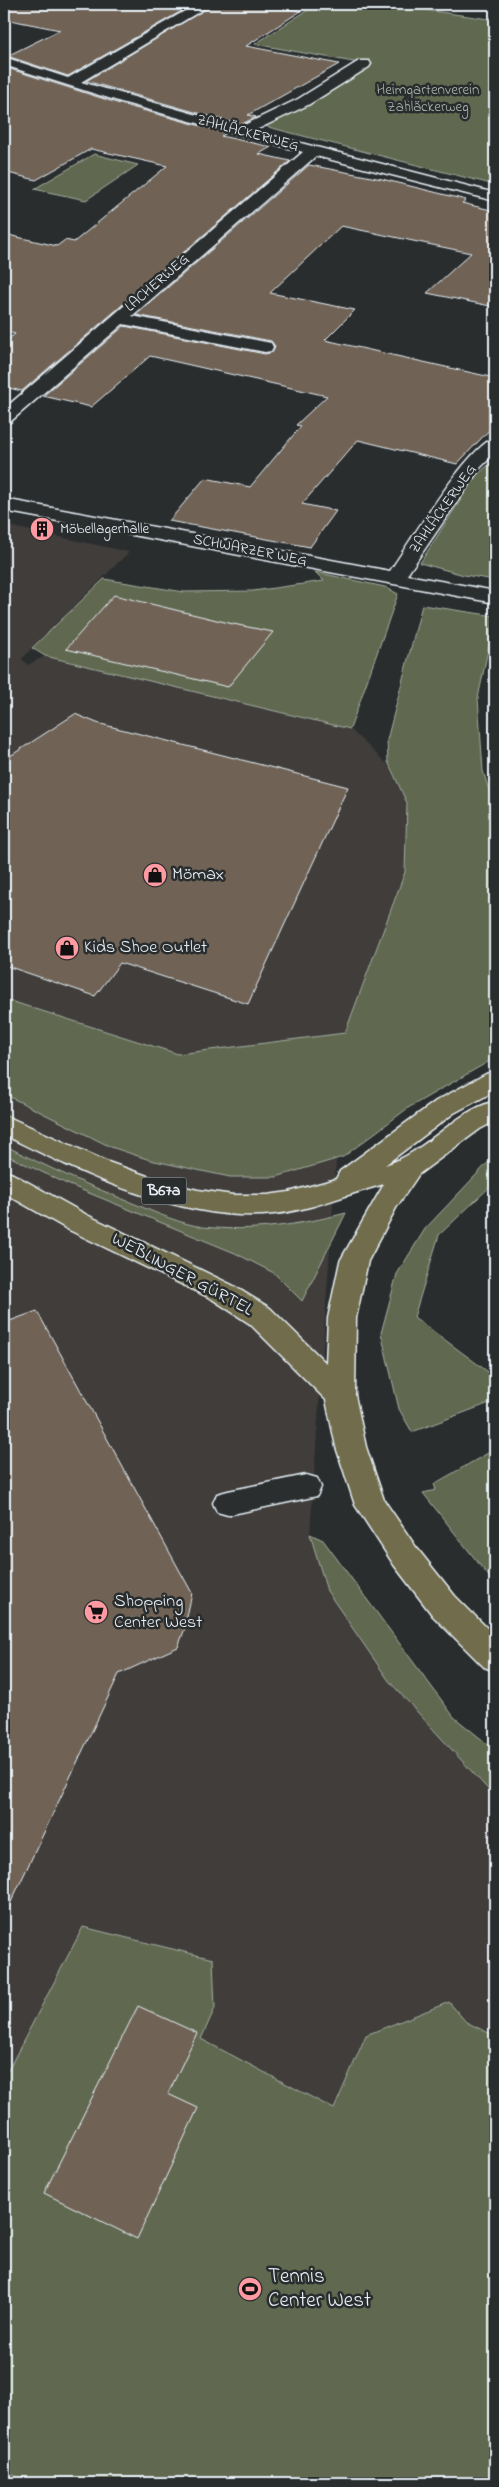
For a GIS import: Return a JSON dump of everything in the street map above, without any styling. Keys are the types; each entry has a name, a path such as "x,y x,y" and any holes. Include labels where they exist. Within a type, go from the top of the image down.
{"main road":[{"path":"334,1189 445,1107 495,1080"},
{"path":"495,1110 471,1123 410,1167 385,1203 354,1261 342,1318 340,1395 351,1446 370,1505 405,1556 444,1606 495,1658"},
{"name":"B67a","path":"4,1124 114,1173 178,1196 222,1204 268,1205 334,1189 410,1167"},
{"name":"WEBLINGER GÜRTEL","path":"4,1182 77,1222 222,1292 260,1316 340,1395"}],"street":[{"path":"69,83 206,4"},
{"name":"ZAHLÄCKERWEG","path":"4,62 69,83 313,151 495,197"},
{"path":"243,131 302,102 364,64"},
{"name":"LACHERWEG","path":"4,418 313,151"},
{"path":"118,318 265,348"},
{"name":"ZAHLÄCKERWEG","path":"395,578 473,464 495,443"},
{"name":"SCHWARZER WEG","path":"4,505 495,597"},
{"path":"228,1503 306,1487"}],"shaded area":[{"path":"4,525 129,552 22,659 28,665 45,656 350,729 388,765 407,803 405,872 345,1034 310,1534 327,1591 389,1681 495,1797 495,2036 466,2022 448,2002 366,2035 334,2109 200,2039 215,2008 4,2078"}],"green space":[{"name":"Heimgartenverein Zahläckerweg","path":"317,4 384,4 489,19 495,13 495,185 264,126 364,64 255,44"},
{"path":"94,154 138,165 86,200 34,189"},
{"path":"495,459 495,580 464,575 420,563 476,476"},
{"path":"315,572 385,587 398,594 350,729 45,656 32,648 104,579 184,592 253,591 324,581"},
{"path":"422,605 495,616 478,698 483,771 495,809 495,1058 408,1108 343,1157 276,1177 230,1177 150,1160 111,1147 4,1094 4,999 178,1054 345,1033 405,872 407,803 388,762 387,740"},
{"path":"4,1145 52,1169 101,1190 169,1218 195,1226 239,1229 257,1228 311,1221 346,1213 302,1301 274,1273 235,1253 67,1184 4,1154"},
{"path":"495,1155 495,1182 439,1235 414,1317 495,1377 495,1401 412,1432 399,1409 381,1333 397,1274 425,1229"},
{"path":"495,1449 495,1584 423,1493 436,1490 434,1484"},
{"path":"310,1534 323,1540 454,1717 495,1750 495,1797 389,1681 327,1591"},
{"name":"Tennis Center West","path":"83,1927 213,1959 215,2008 201,2039 334,2109 366,2035 449,2002 466,2022 495,2036 495,2483 30,2483 4,2470 4,2078"}],"building":[{"path":"6,4 194,4 68,76 7,56 60,30 5,19"},
{"path":"214,4 259,4 301,11 246,46 339,64 248,115 256,117 240,125 86,81"},
{"path":"4,67 120,104 227,133 221,136 271,147 259,154 290,161 22,391 4,387 4,342 15,334 4,331 4,234 57,246 65,240 74,242 167,166 91,149 36,180 4,172"},
{"path":"309,165 382,179 466,200 462,203 495,211 495,307 427,293 471,253 341,226 270,293 355,310 325,340 495,378 495,424 457,464 358,440 302,504 336,511 310,547 169,521 205,478 250,487 301,426 296,425 327,396 150,356 91,407 43,396 124,326 265,354 273,352 275,346 271,341 136,315"},
{"path":"114,595 273,632 228,687 66,649"},
{"name":"Mömax","path":"75,714 97,723 348,787 248,1004 120,963 95,996 4,965 4,760"},
{"name":"Shopping Center West","path":"37,1311 192,1593 184,1631 178,1647 119,1674 4,1917 4,1323"},
{"path":"138,2006 197,2033 168,2094 198,2108 137,2239 44,2193"}],"place":[{"name":"Möbellagerhalle","path":"42,529"},
{"name":"Mömax","path":"155,875"},
{"name":"Kids Shoe Outlet","path":"67,948"},
{"name":"Shopping Center West","path":"96,1612"},
{"name":"Tennis Center West","path":"250,2289"}]}
